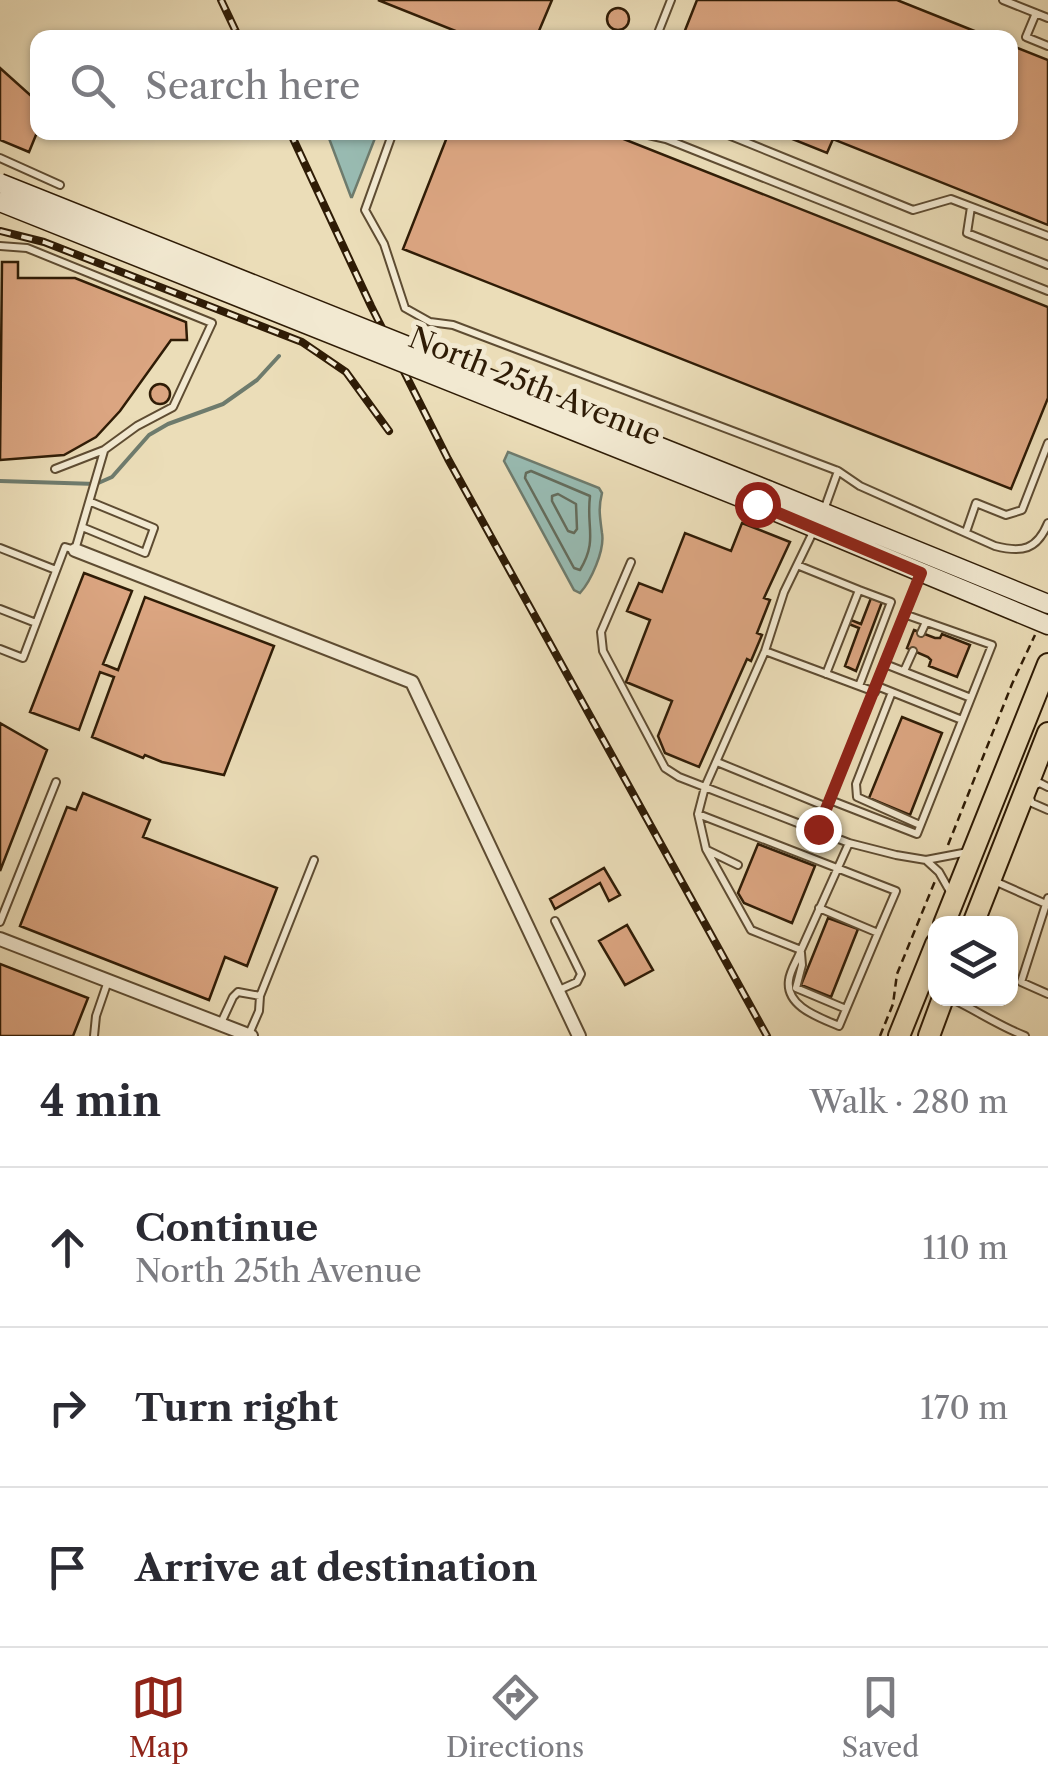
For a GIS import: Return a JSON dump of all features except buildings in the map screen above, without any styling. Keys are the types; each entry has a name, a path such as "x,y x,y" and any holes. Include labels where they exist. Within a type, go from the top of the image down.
{"main road":[{"name":"North 25th Avenue","path":"0,182 795,510"},
{"name":"North 25th Avenue","path":"0,202 1048,604"},
{"name":"North 25th Avenue","path":"819,519 921,573 1048,624"},
{"path":"947,916 1048,664"},
{"path":"976,916 1048,733"},
{"path":"1002,779 1026,788"},
{"path":"969,861 990,880"},
{"path":"899,1036 928,964"},
{"path":"929,1036 943,1006"}],"street":[{"path":"74,550 412,682 579,1036"},
{"path":"0,939 250,1036"}],"lane":[{"path":"659,30 671,0"},
{"path":"1002,0 1048,18"},
{"path":"1036,13 1026,37 1048,46"},
{"path":"390,140 365,210 384,244 404,308 430,322 453,324 838,471 860,486 1017,552 1032,547 1048,523"},
{"path":"669,140 1048,291"},
{"path":"741,140 913,210 951,199 1048,236"},
{"path":"0,158 60,185"},
{"path":"971,206 967,233 1048,265"},
{"path":"0,246 27,248 212,323 172,407 136,426 104,450 54,469"},
{"path":"966,532 976,503 1006,515 1022,510 1048,443"},
{"path":"0,650 22,658 65,546 74,550 104,450"},
{"path":"801,951 752,930 706,850 698,814 705,787 766,651 784,592 838,471"},
{"path":"82,528 146,552 154,528 91,502"},
{"path":"0,548 56,570"},
{"path":"631,562 601,632 603,651 665,768 849,843 926,860 969,861"},
{"path":"718,762 917,834 992,645 926,622 891,602 797,565"},
{"path":"818,829 921,573"},
{"path":"826,674 858,590"},
{"path":"860,686 891,602"},
{"path":"0,608 36,623"},
{"path":"921,633 926,622"},
{"path":"766,651 860,686 892,692 962,720"},
{"path":"904,671 913,651"},
{"path":"885,664 971,698"},
{"path":"892,692 856,784 857,797 920,825"},
{"path":"849,757 863,764"},
{"path":"0,922 56,782"},
{"path":"1048,787 1040,783 1026,788 1032,804 1048,810"},
{"path":"698,814 838,868 896,891 839,1026 803,1010 790,992 788,980 838,868 849,843"},
{"path":"706,850 738,865"},
{"path":"250,1036 260,996 314,860"},
{"path":"926,860 954,898"},
{"path":"990,880 1047,901 1020,982 1048,994"},
{"path":"820,908 878,932"},
{"path":"555,921 581,974 577,982 558,990"},
{"path":"801,951 796,988 846,1009"},
{"path":"94,1036 108,981"},
{"path":"221,1024 238,992 260,996"},
{"path":"966,1006 982,1013 990,1022 1024,1036"},
{"path":"988,1036 990,1022"}],"path":[{"path":"949,843 1032,640"},
{"path":"880,1036 893,1004 897,974 935,880"}],"water":[{"path":"330,140 374,140 352,197"},
{"path":"508,452 599,488 602,493 601,548 593,573 580,593 574,590 504,461"}],"waterway":[{"path":"0,481 96,484 112,477 149,435 223,404 257,380 279,356"}],"railway":[{"path":"221,0 235,30"},
{"path":"294,140 448,459 767,1036"},
{"path":"0,231 44,242 302,342 346,372 389,431"}],"route":[{"path":"757,504 921,573 818,829"}]}
